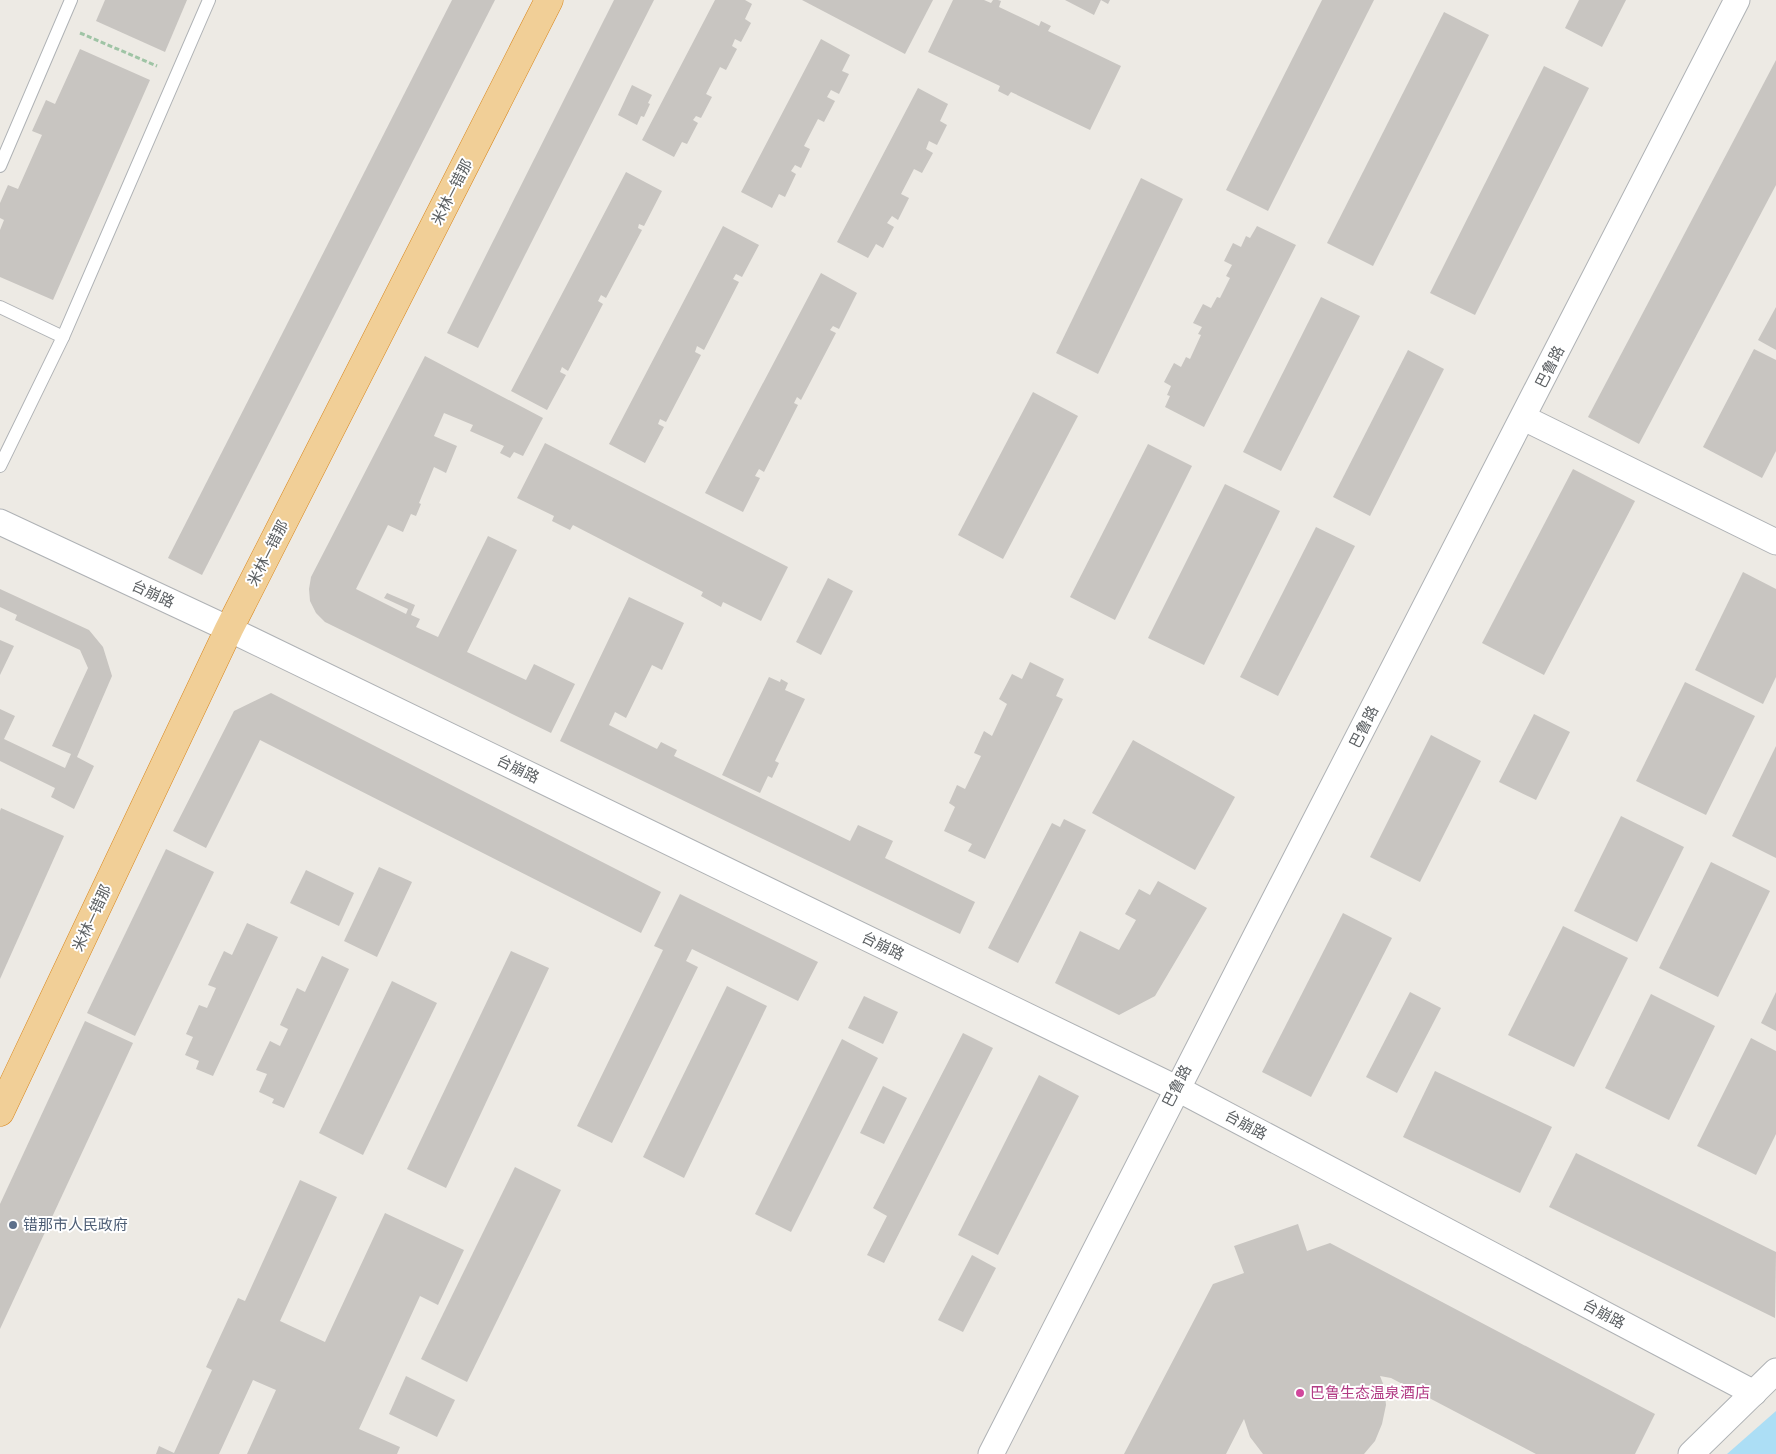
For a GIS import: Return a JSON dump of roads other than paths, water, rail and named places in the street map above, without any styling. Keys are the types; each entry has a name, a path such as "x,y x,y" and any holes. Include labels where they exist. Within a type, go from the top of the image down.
{"highway":[{"name":"米林—错那","path":"0,1112 229,629 549,0"}],"street":[{"name":"巴鲁路","path":"991,1454 1176,1088 1524,418 1737,0"},
{"path":"1524,418 1776,542"},
{"name":"台崩路","path":"0,522 229,629 1176,1088 1754,1393"},
{"path":"1691,1454 1776,1371"}],"lane":[{"path":"0,166 71,0"},
{"path":"0,466 63,337 209,0"},
{"path":"0,307 63,337"}],"water":[{"path":"1776,1411 1776,1454 1727,1454"}],"place":[{"name":"错那市人民政府","path":"13,1225"},
{"name":"巴鲁生态温泉酒店","path":"1300,1393"}]}
